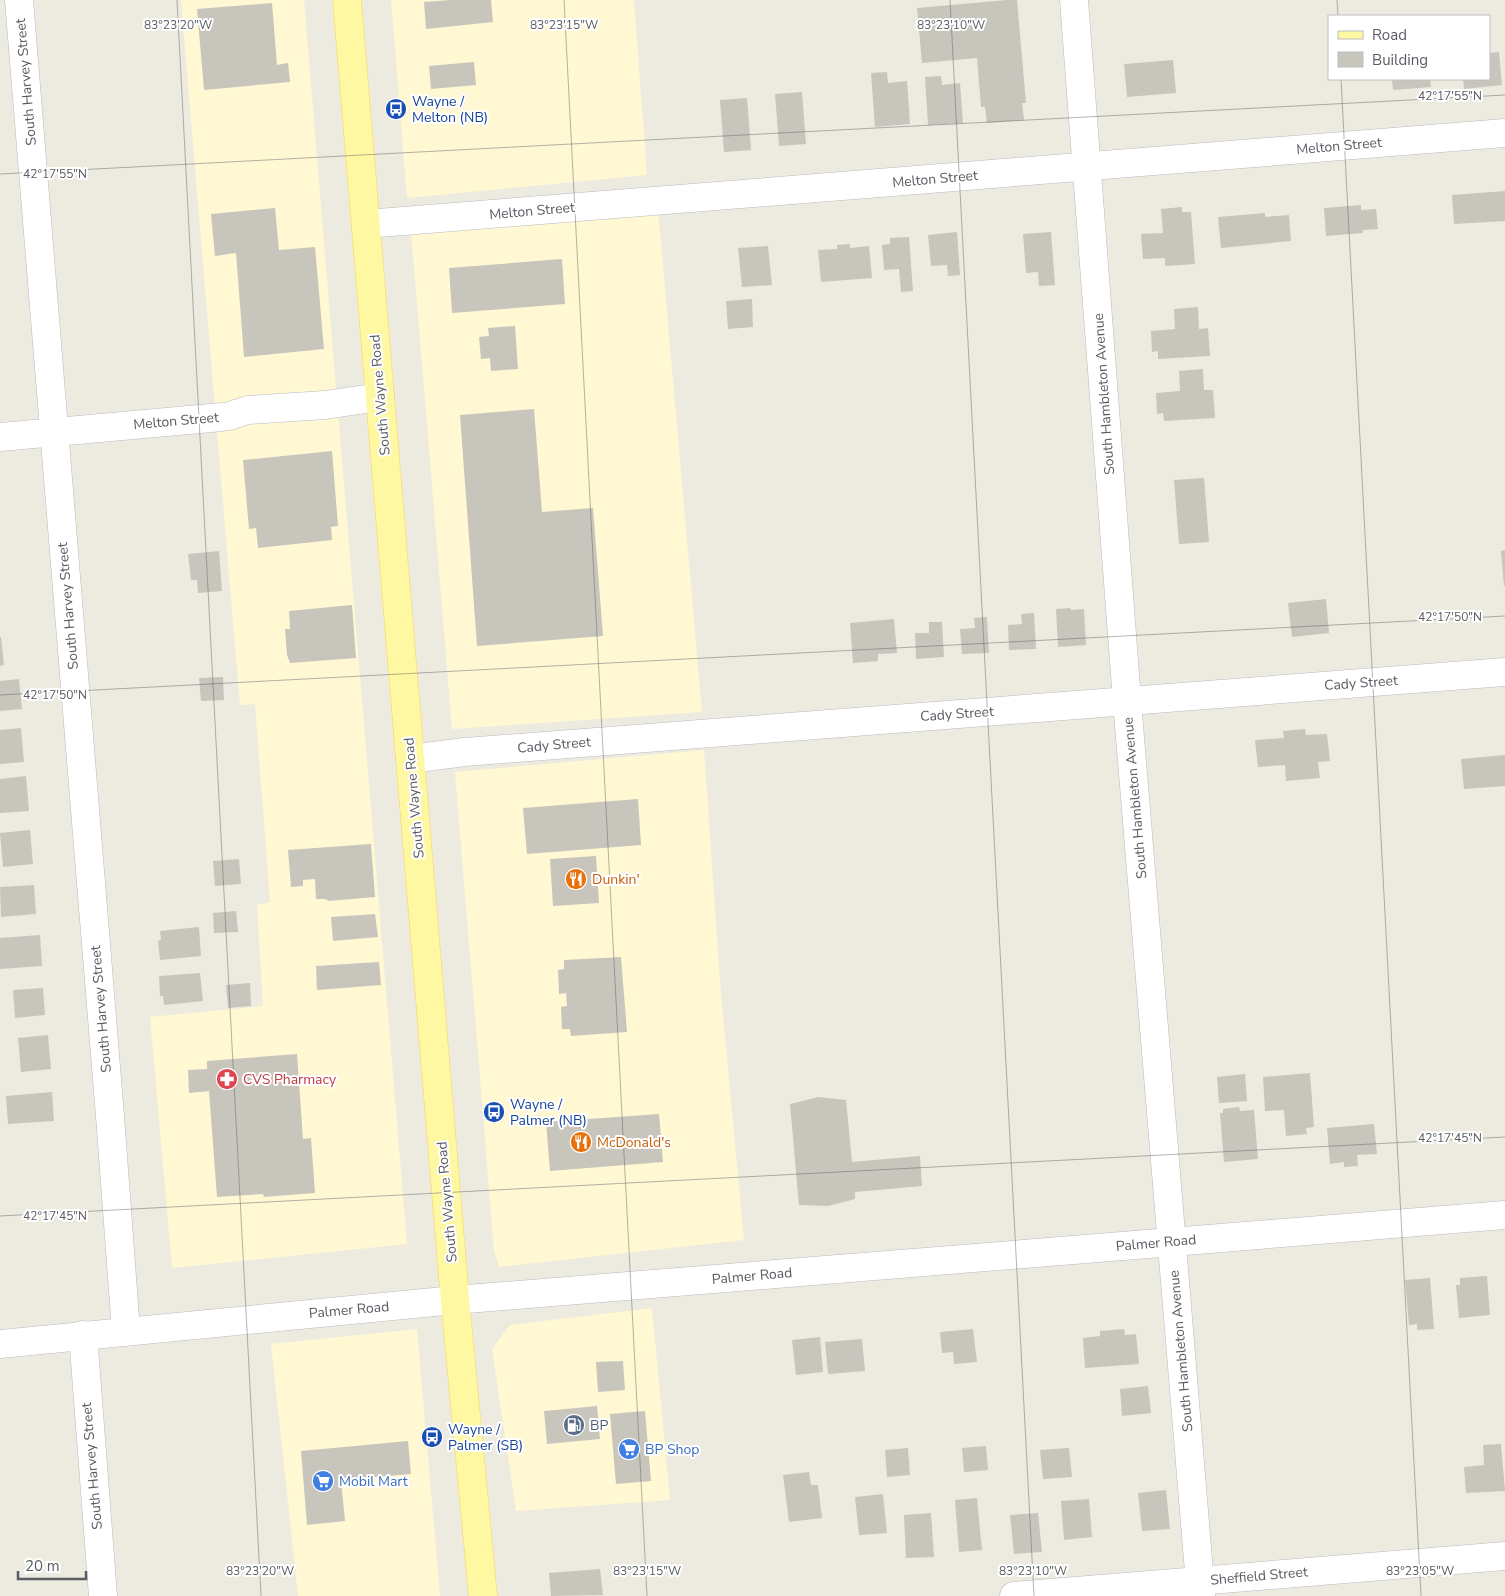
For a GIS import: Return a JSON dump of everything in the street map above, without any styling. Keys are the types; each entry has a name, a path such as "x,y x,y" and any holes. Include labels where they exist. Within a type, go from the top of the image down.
{"main road":[{"name":"South Wayne Road","path":"347,0 455,1300 483,1596"}],"street":[{"name":"South Harvey Street","path":"19,0 126,1331"},
{"name":"South Hambleton Avenue","path":"1074,0 1127,701 1201,1588"},
{"name":"Melton Street","path":"366,224 1505,133"},
{"name":"Melton Street","path":"0,437 229,416 248,410 325,405 380,397"},
{"name":"Cady Street","path":"410,759 485,751 1505,672"},
{"name":"Palmer Road","path":"0,1344 455,1300 1505,1215"},
{"name":"South Harvey Street","path":"83,1335 103,1596"},
{"name":"Sheffield Street","path":"1014,1596 1201,1588 1505,1556"}],"shaded area":[{"path":"181,0 304,0 407,1244 172,1268 150,1017 263,1006 257,905 270,902 255,704 240,705"},
{"path":"391,0 634,0 647,175 407,198"},
{"path":"658,209 702,712 452,729 411,231"},
{"path":"704,750 721,994 744,1240 499,1267 494,1250 455,772"},
{"path":"652,1308 670,1500 516,1511 492,1349 510,1325"},
{"path":"417,1329 440,1596 298,1596 271,1344"}],"building":[{"path":"491,0 493,22 426,29 424,2"},
{"path":"1017,0 1026,103 1022,103 1024,120 987,123 985,107 981,107 977,58 922,63 917,8"},
{"path":"272,3 277,65 288,63 290,82 204,90 197,9"},
{"path":"1499,52 1502,85 1464,89 1463,80 1490,80 1490,53"},
{"path":"1173,60 1176,93 1127,97 1124,64"},
{"path":"474,62 476,85 431,89 429,66"},
{"path":"887,72 888,83 907,81 910,124 875,127 871,73"},
{"path":"941,76 942,85 960,83 963,123 928,125 925,77"},
{"path":"1392,80 1430,80 1431,87 1393,90"},
{"path":"802,92 806,144 779,146 775,94"},
{"path":"747,98 751,150 724,152 720,100"},
{"path":"1505,191 1505,221 1454,224 1452,195"},
{"path":"1361,205 1361,210 1376,209 1378,229 1363,230 1363,233 1326,236 1324,208"},
{"path":"1182,207 1182,212 1191,212 1195,264 1165,266 1165,258 1143,259 1141,234 1163,233 1161,209"},
{"path":"275,208 279,250 315,247 324,349 244,357 236,253 215,256 211,214"},
{"path":"1265,213 1265,217 1289,215 1291,241 1221,248 1218,217"},
{"path":"957,232 960,275 948,276 947,265 931,266 928,235"},
{"path":"1051,232 1055,285 1039,286 1038,272 1026,273 1023,234"},
{"path":"909,237 913,291 901,292 899,269 884,270 882,245 890,244 890,238"},
{"path":"850,244 850,248 869,246 872,278 821,282 818,250 837,249 837,245"},
{"path":"768,246 772,285 742,287 738,248"},
{"path":"562,259 565,304 452,313 449,268"},
{"path":"752,299 753,327 728,329 726,301"},
{"path":"1198,307 1199,329 1208,328 1210,356 1158,359 1158,351 1152,352 1151,331 1175,329 1174,309"},
{"path":"515,326 518,369 491,371 490,358 481,359 479,337 489,336 488,328"},
{"path":"1203,369 1204,390 1213,390 1215,418 1164,421 1163,413 1157,414 1156,393 1180,391 1179,371"},
{"path":"534,409 542,512 593,508 603,636 477,646 460,415"},
{"path":"332,451 338,526 331,527 332,540 258,548 256,528 249,529 243,460"},
{"path":"1204,478 1209,542 1179,544 1174,480"},
{"path":"1505,550 1505,586 1504,586 1501,551"},
{"path":"219,551 222,591 198,593 197,580 191,580 188,554"},
{"path":"1326,599 1329,633 1292,637 1288,603"},
{"path":"352,605 356,658 290,663 287,655 285,629 290,629 289,611"},
{"path":"1070,608 1071,610 1084,609 1086,645 1058,647 1056,609"},
{"path":"1034,613 1036,649 1009,650 1008,625 1022,624 1021,614"},
{"path":"987,617 989,653 962,654 960,629 975,628 974,618"},
{"path":"894,619 897,653 878,654 878,661 853,663 850,623"},
{"path":"929,622 942,622 944,657 916,659 915,633 929,633"},
{"path":"0,637 4,665 0,666"},
{"path":"223,677 224,700 201,701 199,678"},
{"path":"19,679 22,709 0,711 0,681"},
{"path":"21,728 24,762 0,764 0,730"},
{"path":"1305,729 1306,735 1327,734 1330,761 1318,762 1320,778 1286,781 1285,765 1258,767 1255,740 1284,738 1283,731"},
{"path":"1505,755 1505,786 1464,789 1461,759"},
{"path":"26,776 29,811 0,813 0,779"},
{"path":"638,799 641,845 527,854 523,808"},
{"path":"30,830 33,864 3,867 0,833"},
{"path":"371,844 375,897 329,901 316,899 315,879 303,880 303,886 291,887 288,850"},
{"path":"596,856 599,903 553,906 550,859"},
{"path":"239,859 241,884 215,886 213,861"},
{"path":"34,885 36,914 1,917 0,887"},
{"path":"236,911 238,932 214,933 213,913"},
{"path":"375,914 378,937 333,941 331,917"},
{"path":"199,927 201,956 160,960 158,941 161,940 160,931"},
{"path":"40,935 42,966 0,969 0,938"},
{"path":"621,957 627,1032 571,1036 570,1029 562,1029 561,1007 567,1006 566,993 559,994 558,970 564,969 564,960"},
{"path":"379,962 381,985 317,990 316,966"},
{"path":"200,973 203,1001 164,1005 163,996 160,996 159,976"},
{"path":"250,983 251,1006 228,1008 226,985"},
{"path":"43,988 45,1015 15,1018 13,990"},
{"path":"48,1035 51,1069 21,1072 18,1038"},
{"name":"CVS Pharmacy","path":"297,1054 303,1139 311,1138 315,1193 264,1197 263,1194 217,1197 209,1091 189,1093 188,1070 207,1069 207,1061"},
{"path":"1310,1073 1314,1127 1306,1128 1307,1134 1286,1136 1284,1110 1265,1111 1263,1077"},
{"path":"1245,1074 1247,1101 1219,1103 1217,1077"},
{"path":"52,1092 54,1121 8,1124 6,1096"},
{"path":"818,1097 846,1100 852,1162 920,1156 922,1186 855,1192 855,1199 828,1206 799,1205 790,1104"},
{"path":"1239,1107 1240,1111 1254,1110 1258,1159 1224,1162 1220,1113 1223,1113 1223,1109"},
{"path":"659,1114 663,1162 550,1171 546,1122"},
{"path":"1374,1124 1377,1154 1357,1155 1358,1166 1344,1167 1344,1162 1330,1164 1327,1128"},
{"path":"1487,1276 1490,1315 1459,1318 1456,1285 1460,1285 1460,1278"},
{"path":"1430,1278 1434,1329 1417,1330 1417,1324 1409,1325 1405,1280"},
{"path":"973,1329 977,1362 954,1364 953,1352 942,1353 940,1332"},
{"path":"1124,1329 1125,1335 1136,1334 1139,1364 1085,1368 1083,1338 1100,1336 1100,1331"},
{"path":"820,1337 823,1372 796,1375 792,1340"},
{"path":"862,1339 865,1371 828,1374 825,1342"},
{"path":"623,1361 625,1390 598,1392 596,1362"},
{"path":"1148,1386 1151,1413 1122,1416 1120,1389"},
{"path":"597,1406 600,1439 547,1444 544,1411"},
{"path":"645,1411 651,1481 616,1484 610,1414"},
{"path":"408,1441 411,1474 341,1480 345,1521 307,1525 301,1451"},
{"path":"1501,1444 1505,1491 1466,1493 1464,1467 1484,1465 1483,1445"},
{"path":"986,1446 988,1470 964,1472 962,1448"},
{"path":"908,1448 910,1475 887,1477 885,1450"},
{"path":"1069,1448 1072,1477 1043,1479 1040,1450"},
{"path":"809,1472 811,1485 818,1485 822,1518 789,1522 783,1475"},
{"path":"1166,1490 1170,1529 1142,1531 1138,1493"},
{"path":"883,1494 887,1533 859,1535 855,1497"},
{"path":"977,1498 982,1550 959,1552 955,1500"},
{"path":"1089,1499 1092,1537 1064,1540 1061,1501"},
{"path":"931,1513 934,1557 906,1558 904,1515"},
{"path":"1038,1513 1042,1552 1014,1554 1010,1515"},
{"path":"600,1569 603,1595 551,1596 549,1573"}],"place":[{"name":"Wayne / Melton (NB)","path":"396,109"},
{"name":"Dunkin'","path":"576,879"},
{"name":"CVS Pharmacy","path":"227,1079"},
{"name":"Wayne / Palmer (NB)","path":"494,1112"},
{"name":"McDonald's","path":"581,1142"},
{"name":"BP","path":"574,1425"},
{"name":"Wayne / Palmer (SB)","path":"432,1437"},
{"name":"BP Shop","path":"629,1449"},
{"name":"Mobil Mart","path":"323,1481"}]}
